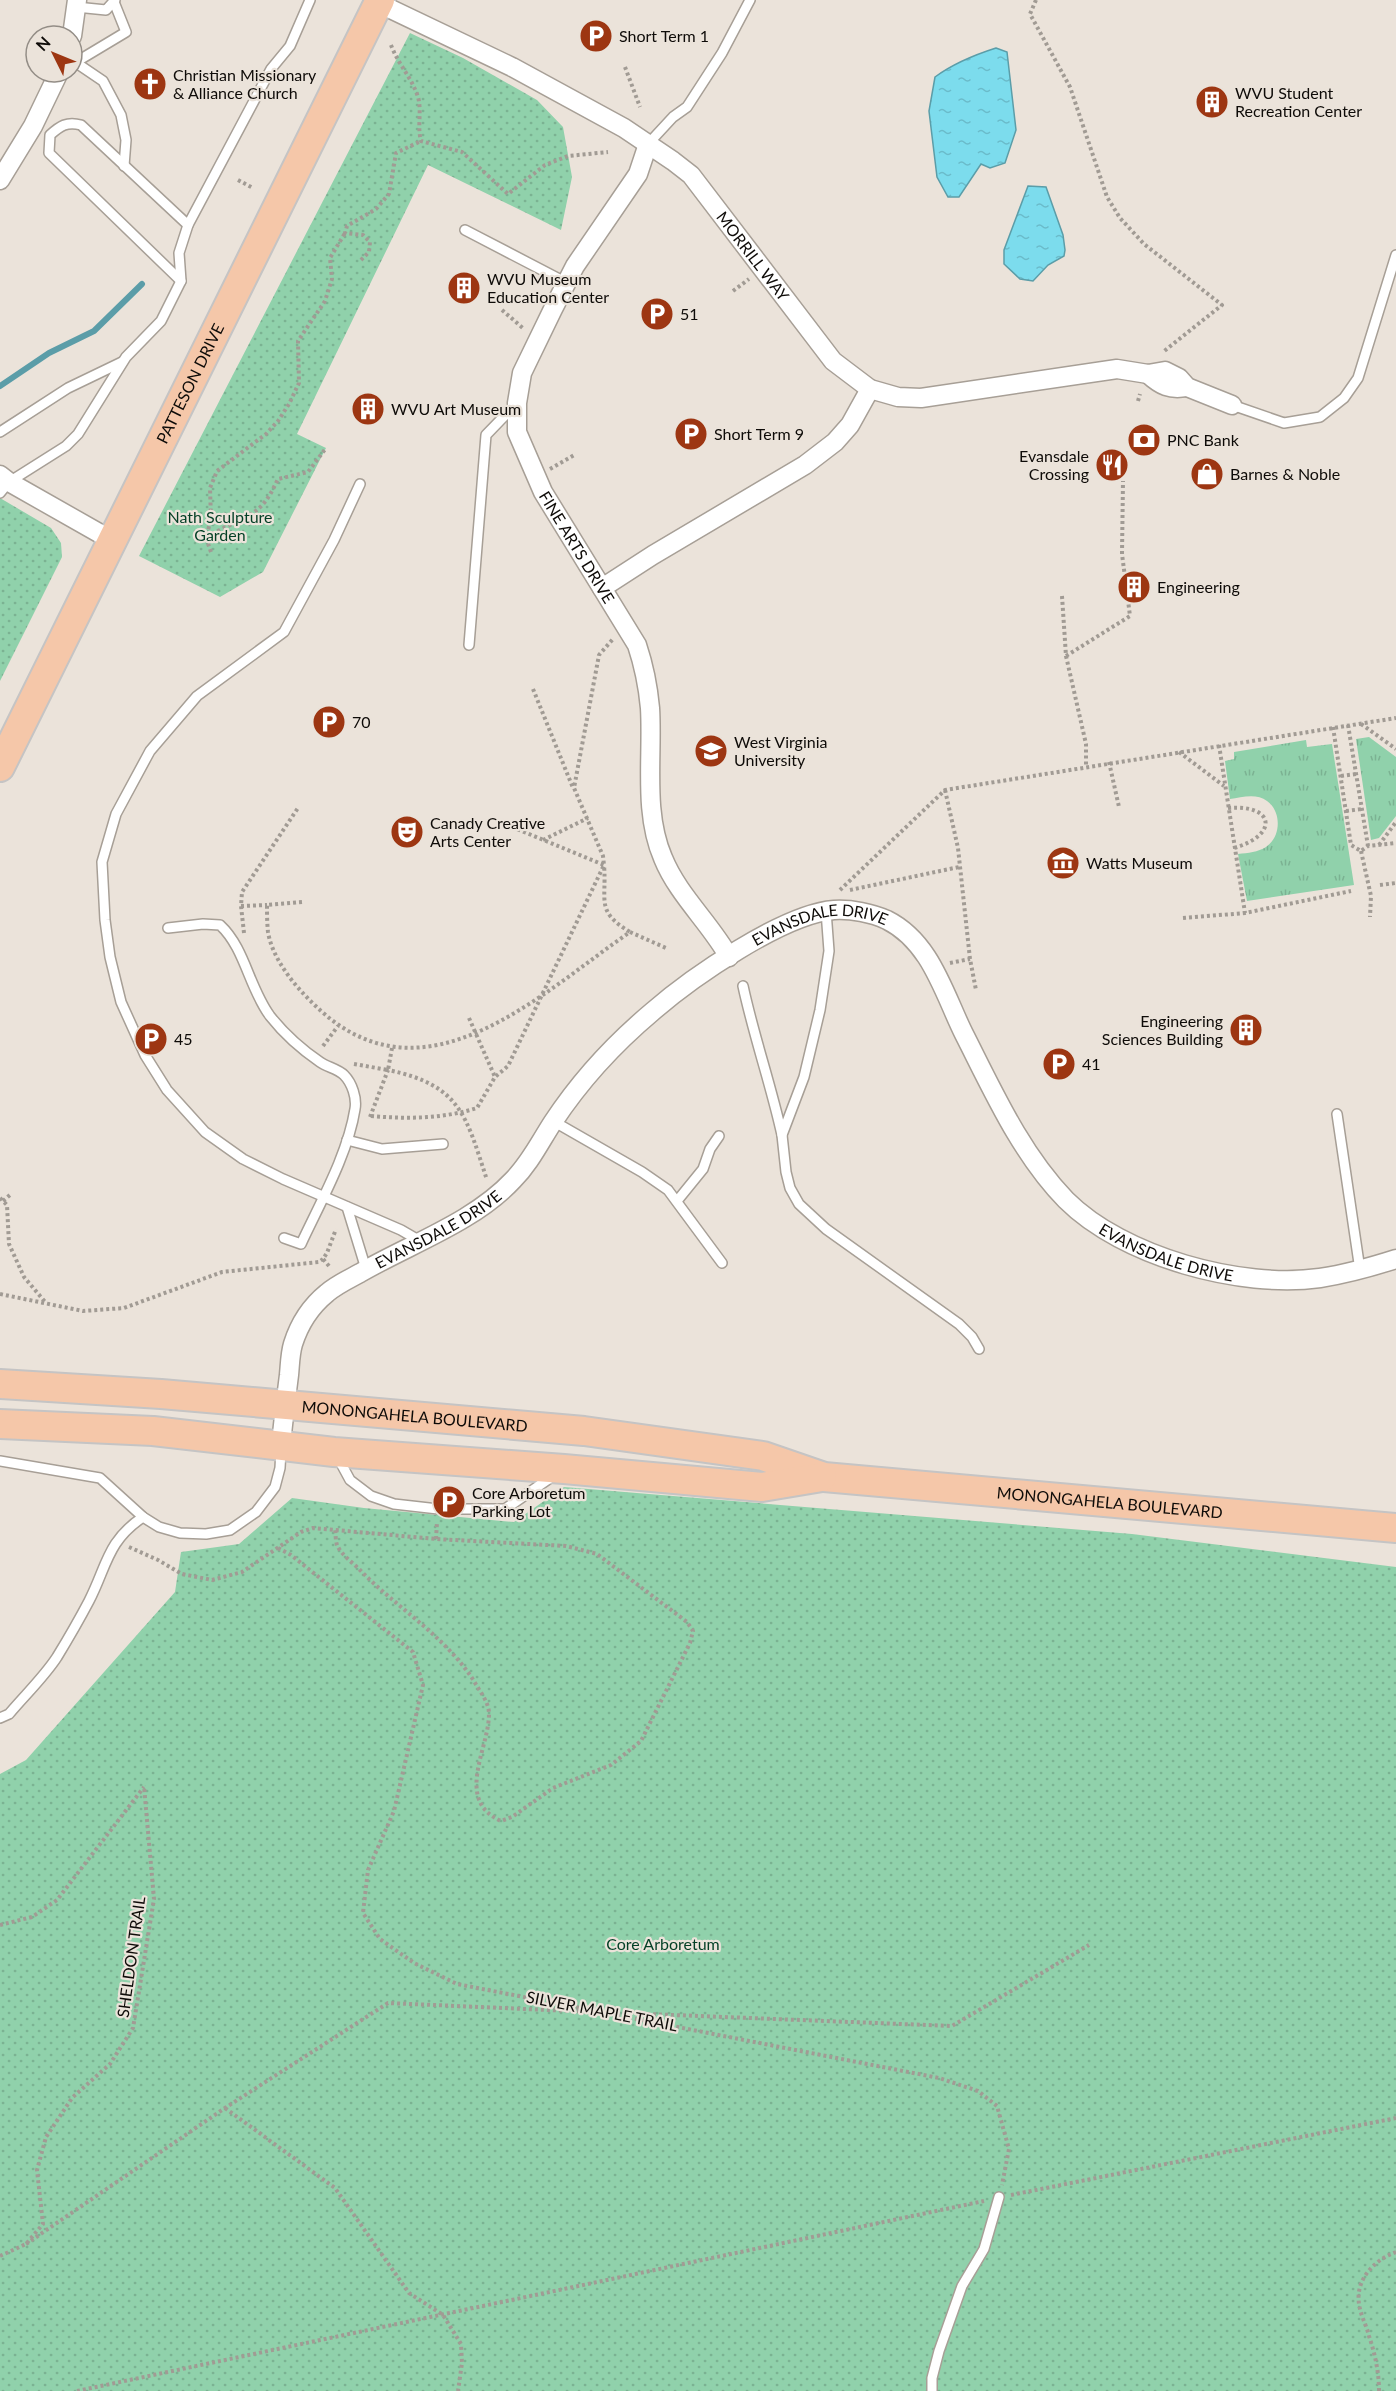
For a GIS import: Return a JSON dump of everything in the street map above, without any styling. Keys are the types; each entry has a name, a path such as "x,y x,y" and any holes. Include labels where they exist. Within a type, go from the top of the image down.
{"main road":[{"name":"PATTESON DRIVE","path":"0,767 379,2"},
{"name":"MONONGAHELA BOULEVARD","path":"0,1384 161,1394 584,1431 763,1456 824,1477 1396,1528"},
{"name":"MONONGAHELA BOULEVARD","path":"0,1424 153,1431 334,1452 564,1469 762,1488 824,1477"}],"street":[{"name":"MORRILL WAY","path":"379,2 512,67 624,128 691,175 833,362 870,389 898,397 921,398 1117,369 1148,374 1158,384 1173,390 1187,387 1232,405"},
{"path":"74,24 76,4"},
{"path":"0,180 33,126 53,84"},
{"name":"FINE ARTS DRIVE","path":"648,144 638,174 598,229 575,266 522,373 517,403 517,432 543,492 637,645 645,669 650,709 654,823 662,858 681,891 717,936 729,957"},
{"path":"602,588 812,459 835,442 850,424 870,389"},
{"path":"3,483 113,541"},
{"name":"EVANSDALE DRIVE","path":"281,1445 293,1345 306,1316 328,1292 366,1269 483,1207 512,1181 532,1157 553,1122 602,1059 648,1015 685,984 784,925 805,916 826,911 858,911 886,920 921,948 940,980 963,1032 1033,1160 1068,1202 1101,1227 1142,1249 1184,1265 1224,1274 1271,1280 1318,1278 1360,1270 1396,1259"}],"lane":[{"path":"3,483 66,446 78,434 123,361 162,321 181,281 179,253 188,225 271,69 290,46 310,0"},
{"path":"648,144 673,117 687,107 722,52 750,0"},
{"path":"76,4 106,10 114,1 126,32 84,55"},
{"path":"84,68 103,81 121,115 126,140 124,166"},
{"path":"181,281 49,153 50,135 61,125 72,122 81,125 188,225"},
{"path":"33,126 50,135"},
{"path":"465,230 567,283"},
{"path":"1232,405 1284,423 1320,417 1344,398 1358,378 1396,255"},
{"path":"0,432 68,388 123,361"},
{"path":"469,645 486,435 517,403"},
{"path":"360,484 334,540 284,632 197,696 150,751 116,813 102,862 106,929 121,1002 146,1055 167,1090 205,1132 243,1159 323,1197 401,1230 420,1241"},
{"path":"782,1135 804,1077 820,1010 829,951 826,911"},
{"path":"168,928 203,924 220,925 230,934 254,989 268,1013 285,1035 322,1064 344,1074 353,1089 356,1107 347,1140 323,1197 301,1244 284,1238"},
{"path":"743,986 754,1037 771,1086 782,1135 790,1188 799,1204 826,1229 959,1324 972,1337 979,1349"},
{"path":"1337,1114 1360,1270"},
{"path":"553,1122 642,1172 668,1190 722,1263"},
{"path":"677,1201 703,1169 710,1149 719,1136"},
{"path":"347,1140 382,1149 442,1144"},
{"path":"347,1207 366,1269"},
{"path":"0,1461 100,1478 143,1518 159,1527 180,1533 206,1534 230,1530 256,1512 275,1487 280,1468 281,1445"},
{"path":"334,1452 350,1480 371,1496 394,1504 438,1509 506,1509 564,1469"},
{"path":"0,1718 9,1714 55,1660 90,1599 106,1559 116,1542 127,1528 143,1518"},
{"path":"932,2391 932,2378 939,2351 962,2286 984,2249 999,2197"}],"path":[{"path":"1036,0 1030,14 1070,87 1107,197 1120,218 1144,244 1222,306 1156,357"},
{"path":"391,45 396,58 413,82 419,100 421,141"},
{"path":"625,67 640,107"},
{"path":"211,552 206,538 211,519 210,488 218,471 266,434 289,404 298,382 298,341 325,301 333,279 330,258 347,226 376,209 389,194 396,153 421,141 462,152 508,195 545,165 568,156 609,152"},
{"path":"238,180 254,188"},
{"path":"345,233 363,235 370,242 369,252 361,260"},
{"path":"733,291 750,278"},
{"path":"502,310 525,330"},
{"path":"1138,401 1140,394"},
{"path":"206,538 218,529 251,515 264,504 278,479 308,472 326,448"},
{"path":"545,472 576,454"},
{"path":"1066,656 1130,616 1122,554 1123,481"},
{"path":"1062,596 1066,656 1086,744 1086,766"},
{"path":"574,788 598,655 617,636"},
{"path":"532,689 603,856 607,915 613,922 630,932 666,948"},
{"path":"959,867 838,893 945,790 1396,718"},
{"path":"1361,723 1396,749"},
{"path":"1348,725 1368,846"},
{"path":"1334,728 1351,844 1361,851 1371,896 1370,917"},
{"path":"1219,745 1245,913"},
{"path":"1178,751 1224,786"},
{"path":"1109,762 1119,807"},
{"path":"1341,776 1356,774"},
{"path":"945,790 958,848 970,959 976,990"},
{"path":"1228,808 1243,806 1254,809 1263,815 1265,826 1260,838 1234,848"},
{"path":"246,941 241,906 242,892 298,808"},
{"path":"1346,811 1362,809"},
{"path":"543,840 588,818"},
{"path":"1379,845 1396,822"},
{"path":"512,827 604,865"},
{"path":"1361,851 1368,846 1396,843"},
{"path":"393,1048 388,1070 371,1116 410,1119 463,1113 477,1108 495,1077 508,1066 604,865"},
{"path":"1380,885 1396,883"},
{"path":"1183,918 1245,913 1351,891"},
{"path":"241,906 302,902"},
{"path":"267,904 268,934 283,968 302,994 338,1026 366,1040 393,1048 424,1048 476,1034 539,998 630,932"},
{"path":"949,963 970,959"},
{"path":"469,1018 495,1077"},
{"path":"317,1042 325,1047 338,1026"},
{"path":"344,1059 354,1065 412,1075 430,1082 444,1092 463,1113 488,1184"},
{"path":"10,1195 2,1199 9,1212 9,1244 24,1277 46,1303"},
{"path":"0,1294 83,1311 124,1308 222,1272 319,1262 327,1253 336,1229"},
{"path":"323,1259 329,1266"},
{"path":"116,1542 158,1560 182,1574 212,1580 242,1572 301,1532 314,1528 335,1529 436,1539 566,1546 597,1554 687,1622 693,1631 690,1643 641,1741 611,1765 553,1788 512,1817 501,1821 490,1816 479,1802 477,1780 489,1715 487,1703 465,1668 430,1632 370,1581 337,1546 335,1529"},
{"name":"SILVER MAPLE TRAIL","path":"278,1548 291,1555 413,1652 423,1685 394,1810 368,1870 363,1913 380,1939 414,1963 457,1984 939,2078 978,2091 997,2106 1009,2148 999,2197"},
{"name":"SHELDON TRAIL","path":"0,1925 32,1917 57,1900 144,1786 154,1899 133,2028 110,2064 72,2098 46,2137 37,2170 43,2224 26,2244"},
{"path":"0,2256 26,2244 225,2108 388,2003 952,2026 1089,1945"},
{"path":"225,2108 335,2188 409,2293 443,2315 461,2344 462,2363 458,2391"},
{"path":"77,2391 999,2197 1396,2118"},
{"path":"1379,2391 1379,2376 1370,2337 1359,2307 1360,2286 1369,2268 1396,2252"}],"green space":[{"name":"Nath Sculpture Garden","path":"410,33 463,58 537,100 563,127 572,177 561,230 428,165 297,434 326,448 263,572 220,597 139,556"},
{"path":"0,498 51,528 61,543 62,557 0,681"},
{"path":"1369,737 1396,757 1396,816 1379,838 1371,840 1356,739"},
{"path":"1306,740 1307,747 1332,744 1354,885 1247,901 1238,854 1266,847 1275,837 1278,824 1275,811 1267,801 1249,796 1230,799 1225,761 1234,759 1234,752"},
{"name":"Core Arboretum","path":"564,1487 1132,1534 1396,1567 1396,2391 0,2391 0,1774 26,1760 175,1592 181,1552 239,1544 292,1498 364,1508 514,1522"}],"water":[{"path":"996,48 1007,52 1016,130 1005,163 990,168 981,164 959,197 948,197 937,177 929,111 935,77 964,60"},
{"path":"1028,186 1046,187 1063,235 1065,250 1064,256 1048,265 1033,281 1020,279 1004,264 1004,250"}],"waterway":[{"path":"0,386 49,353 94,331 142,284"}],"place":[{"name":"Short Term 1","path":"596,36"},
{"name":"Christian Missionary & Alliance Church","path":"150,84"},
{"name":"WVU Student Recreation Center","path":"1212,102"},
{"name":"WVU Museum Education Center","path":"464,288"},
{"name":"51","path":"657,314"},
{"name":"WVU Art Museum","path":"368,409"},
{"name":"Short Term 9","path":"691,434"},
{"name":"PNC Bank","path":"1144,440"},
{"name":"Evansdale Crossing","path":"1112,465"},
{"name":"Barnes & Noble","path":"1207,474"},
{"name":"Engineering","path":"1134,587"},
{"name":"70","path":"329,722"},
{"name":"West Virginia University","path":"711,751"},
{"name":"Canady Creative Arts Center","path":"407,832"},
{"name":"Watts Museum","path":"1063,863"},
{"name":"Engineering Sciences Building","path":"1246,1030"},
{"name":"45","path":"151,1039"},
{"name":"41","path":"1059,1064"},
{"name":"Core Arboretum Parking Lot","path":"449,1502"}]}
